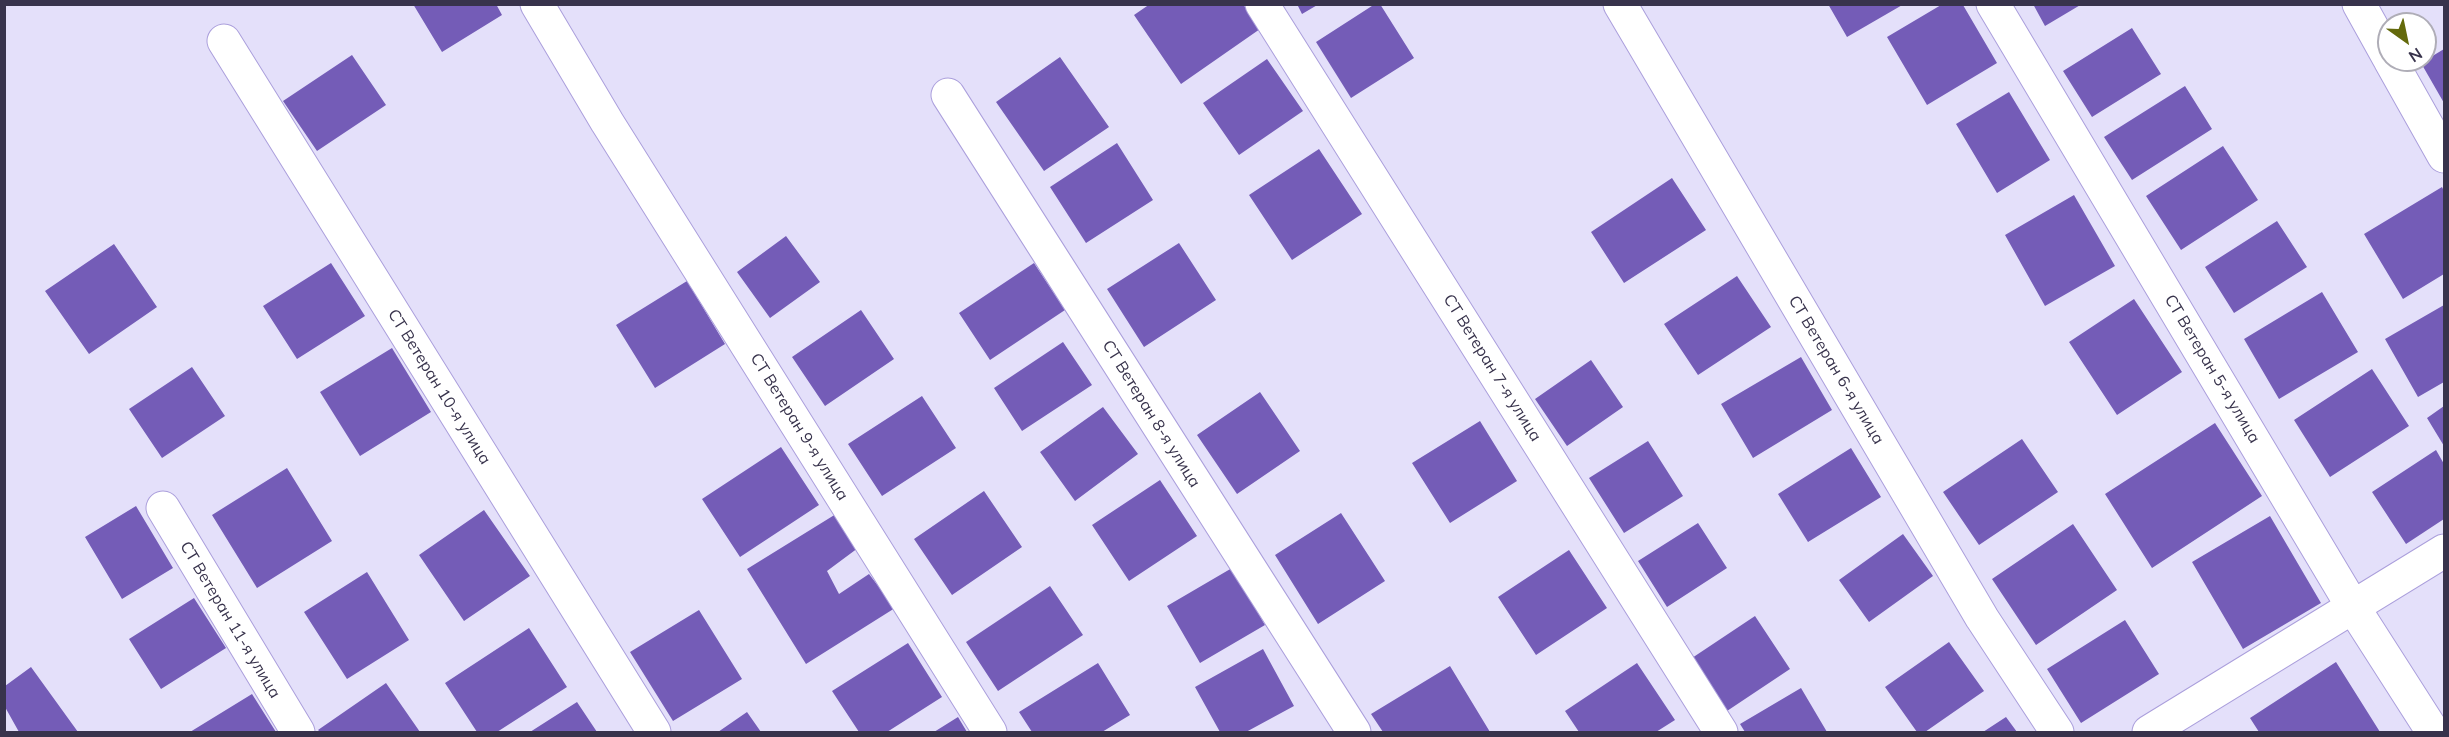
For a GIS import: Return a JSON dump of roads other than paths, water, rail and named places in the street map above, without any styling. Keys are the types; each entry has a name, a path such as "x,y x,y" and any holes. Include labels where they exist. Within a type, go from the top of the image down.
{"street":[{"name":"СТ Ветеран 9-я улица","path":"537,4 607,122 990,732"},
{"name":"СТ Ветеран 7-я улица","path":"1262,4 1721,732"},
{"name":"СТ Ветеран 6-я улица","path":"1620,4 1976,608 2057,732"},
{"name":"СТ Ветеран 5-я улица","path":"1993,4 2354,607 2433,732"},
{"path":"2359,4 2377,36"},
{"name":"СТ Ветеран 10-я улица","path":"224,41 654,732"},
{"path":"2397,72 2445,156"},
{"name":"СТ Ветеран 8-я улица","path":"948,95 1354,732"},
{"name":"СТ Ветеран 11-я улица","path":"163,508 298,732"},
{"path":"2149,732 2445,551"}]}
